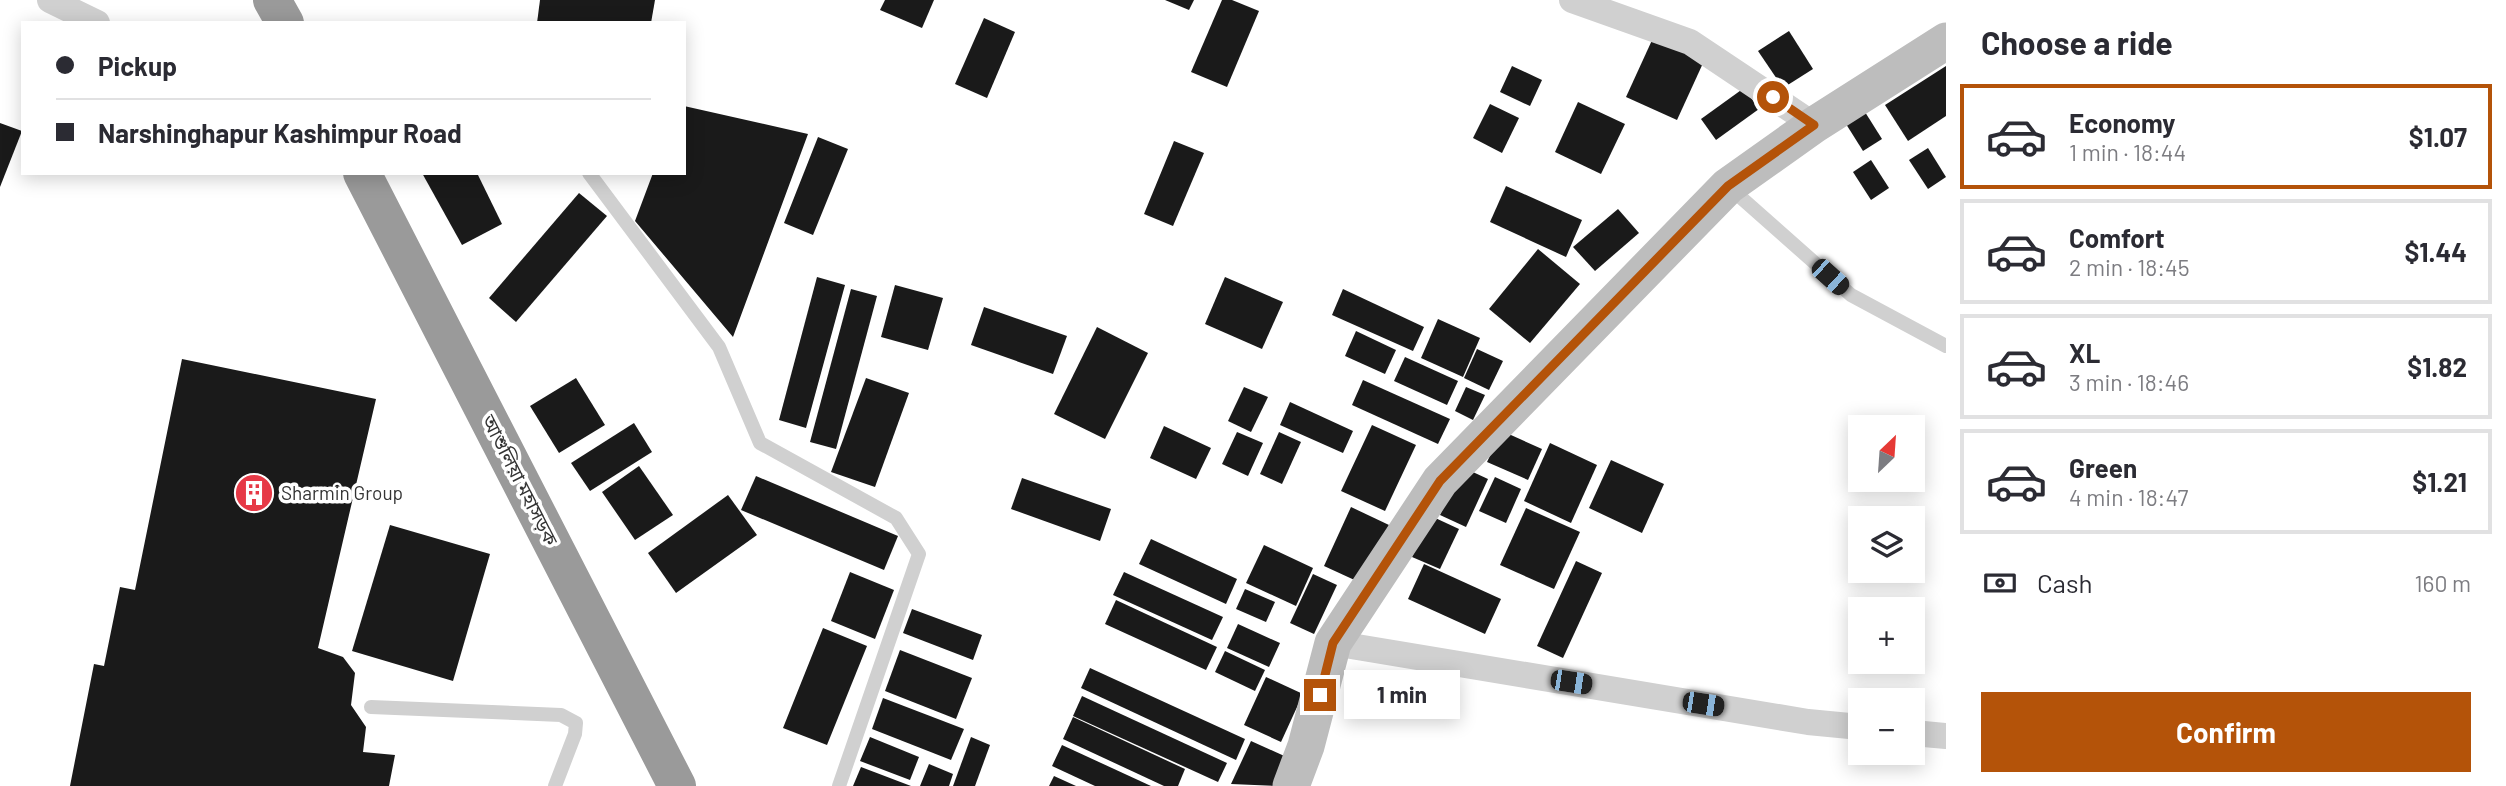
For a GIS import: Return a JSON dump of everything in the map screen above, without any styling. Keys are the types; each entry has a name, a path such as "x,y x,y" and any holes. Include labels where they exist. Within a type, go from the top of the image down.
{"highway":[{"path":"272,0 284,21"},
{"name":"আশুলিয়া মহাসড়ক","path":"363,175 677,786"}],"street":[{"path":"50,0 93,21"},
{"path":"1572,0 1690,41 1814,125"},
{"path":"1291,786 1306,746 1333,643 1440,481 1728,186 1814,125 1946,41"},
{"path":"1333,643 1808,722 1848,726"},
{"path":"1925,734 1946,736"}],"lane":[{"path":"590,175 719,347 760,443 897,518 919,554 839,786"},
{"path":"1728,186 1851,295 1946,346"},
{"path":"371,707 561,715 576,723 575,734 555,786"}],"building":[{"path":"540,0 655,0 651,21 537,21"},
{"path":"885,0 934,0 922,28 880,10"},
{"path":"1165,0 1194,0 1189,10"},
{"path":"1222,0 1232,0 1259,11 1227,87 1191,72"},
{"path":"984,18 1015,32 987,98 955,84"},
{"path":"1789,31 1813,69 1783,88 1758,51"},
{"path":"1653,38 1704,61 1677,120 1626,97"},
{"path":"1512,66 1542,80 1530,106 1500,92"},
{"path":"1946,66 1946,116 1908,141 1885,105"},
{"path":"1744,88 1759,109 1716,140 1701,119"},
{"path":"1578,102 1625,124 1601,174 1555,152"},
{"path":"1490,104 1519,118 1502,153 1473,138"},
{"path":"686,106 808,134 733,337 635,221 652,175 686,175"},
{"path":"1865,112 1882,139 1863,151 1846,124"},
{"path":"0,123 21,131 21,134 0,187"},
{"path":"818,137 848,149 813,235 784,223"},
{"path":"1174,141 1204,153 1173,226 1144,214"},
{"path":"1928,148 1946,177 1928,189 1909,160"},
{"path":"1871,160 1889,188 1871,200 1853,172"},
{"path":"423,175 478,175 502,224 462,245"},
{"path":"1506,186 1582,220 1566,257 1490,222"},
{"path":"579,193 607,216 516,322 489,298"},
{"path":"1618,209 1639,233 1595,271 1573,247"},
{"path":"1538,249 1580,284 1530,343 1489,309"},
{"path":"817,277 845,285 806,428 779,420"},
{"path":"1225,277 1283,302 1262,349 1205,324"},
{"path":"895,285 943,298 928,350 881,337"},
{"path":"851,289 877,296 836,449 810,442"},
{"path":"1343,289 1424,327 1413,351 1332,315"},
{"path":"984,307 1067,336 1053,374 971,345"},
{"path":"1438,319 1480,338 1463,377 1421,358"},
{"path":"1097,327 1148,353 1105,439 1054,414"},
{"path":"1356,331 1396,350 1385,374 1345,356"},
{"path":"1477,349 1503,361 1489,390 1464,378"},
{"path":"1405,357 1458,381 1447,405 1394,381"},
{"name":"Sharmin Group","path":"182,359 376,399 318,648 343,657 355,673 351,705 366,727 363,752 395,755 389,786 70,786 94,664 104,666 120,587 135,590"},
{"path":"576,378 605,425 559,453 530,406"},
{"path":"866,378 909,393 875,487 831,472"},
{"path":"1363,380 1450,419 1438,444 1352,405"},
{"path":"1244,387 1268,397 1251,432 1228,421"},
{"path":"1466,387 1485,395 1473,420 1455,411"},
{"path":"1290,402 1353,431 1343,453 1280,425"},
{"path":"634,423 652,452 590,491 571,463"},
{"path":"1372,425 1416,445 1385,511 1341,491"},
{"path":"1164,426 1211,448 1196,479 1150,458"},
{"path":"1502,431 1542,449 1528,480 1487,462"},
{"path":"1237,432 1263,443 1248,476 1222,464"},
{"path":"1279,432 1301,442 1282,484 1260,474"},
{"path":"1550,443 1597,465 1571,523 1524,501"},
{"path":"1611,460 1664,484 1642,533 1589,508"},
{"path":"639,466 673,515 635,540 602,492"},
{"path":"1462,467 1488,479 1466,527 1440,515"},
{"path":"756,476 898,536 884,570 741,510"},
{"path":"1495,477 1521,489 1506,523 1479,511"},
{"path":"1022,478 1111,509 1100,541 1011,509"},
{"path":"728,495 757,535 676,593 648,553"},
{"path":"1351,507 1389,525 1361,583 1324,566"},
{"path":"1526,508 1580,532 1554,589 1500,565"},
{"path":"1431,516 1459,529 1440,569 1412,557"},
{"path":"390,525 490,554 453,681 352,651"},
{"path":"1151,539 1237,579 1226,604 1139,564"},
{"path":"1264,545 1313,568 1296,606 1246,583"},
{"path":"1576,561 1602,573 1563,658 1537,646"},
{"path":"1424,564 1501,599 1485,634 1408,599"},
{"path":"850,572 894,590 875,639 831,621"},
{"path":"1124,572 1223,617 1212,640 1113,595"},
{"path":"1313,574 1337,585 1314,634 1290,623"},
{"path":"1245,589 1275,602 1266,622 1236,609"},
{"path":"1116,600 1217,647 1206,670 1105,624"},
{"path":"912,609 982,635 973,660 903,633"},
{"path":"1238,624 1280,643 1269,667 1227,648"},
{"path":"823,628 867,646 827,745 783,728"},
{"path":"900,650 972,678 956,719 885,691"},
{"path":"1225,651 1265,670 1255,691 1215,672"},
{"path":"1090,668 1245,739 1236,760 1081,688"},
{"path":"1266,677 1303,694 1281,742 1244,725"},
{"path":"1082,696 1227,763 1218,782 1073,716"},
{"path":"883,698 964,729 951,760 872,729"},
{"path":"1073,717 1185,769 1178,786 1164,786 1063,739"},
{"path":"870,737 919,757 910,780 860,761"},
{"path":"971,737 990,745 975,786 953,786"},
{"path":"1251,741 1291,759 1278,786 1231,784"},
{"path":"1062,745 1151,786 1095,786 1052,766"},
{"path":"929,764 953,774 949,786 920,786"},
{"path":"861,767 911,786 853,786"},
{"path":"1054,776 1076,786 1049,786"}],"place":[{"name":"Sharmin Group","path":"254,493"}],"route":[{"path":"1320,695 1333,643 1440,481 1728,186 1814,125 1773,97"}]}
